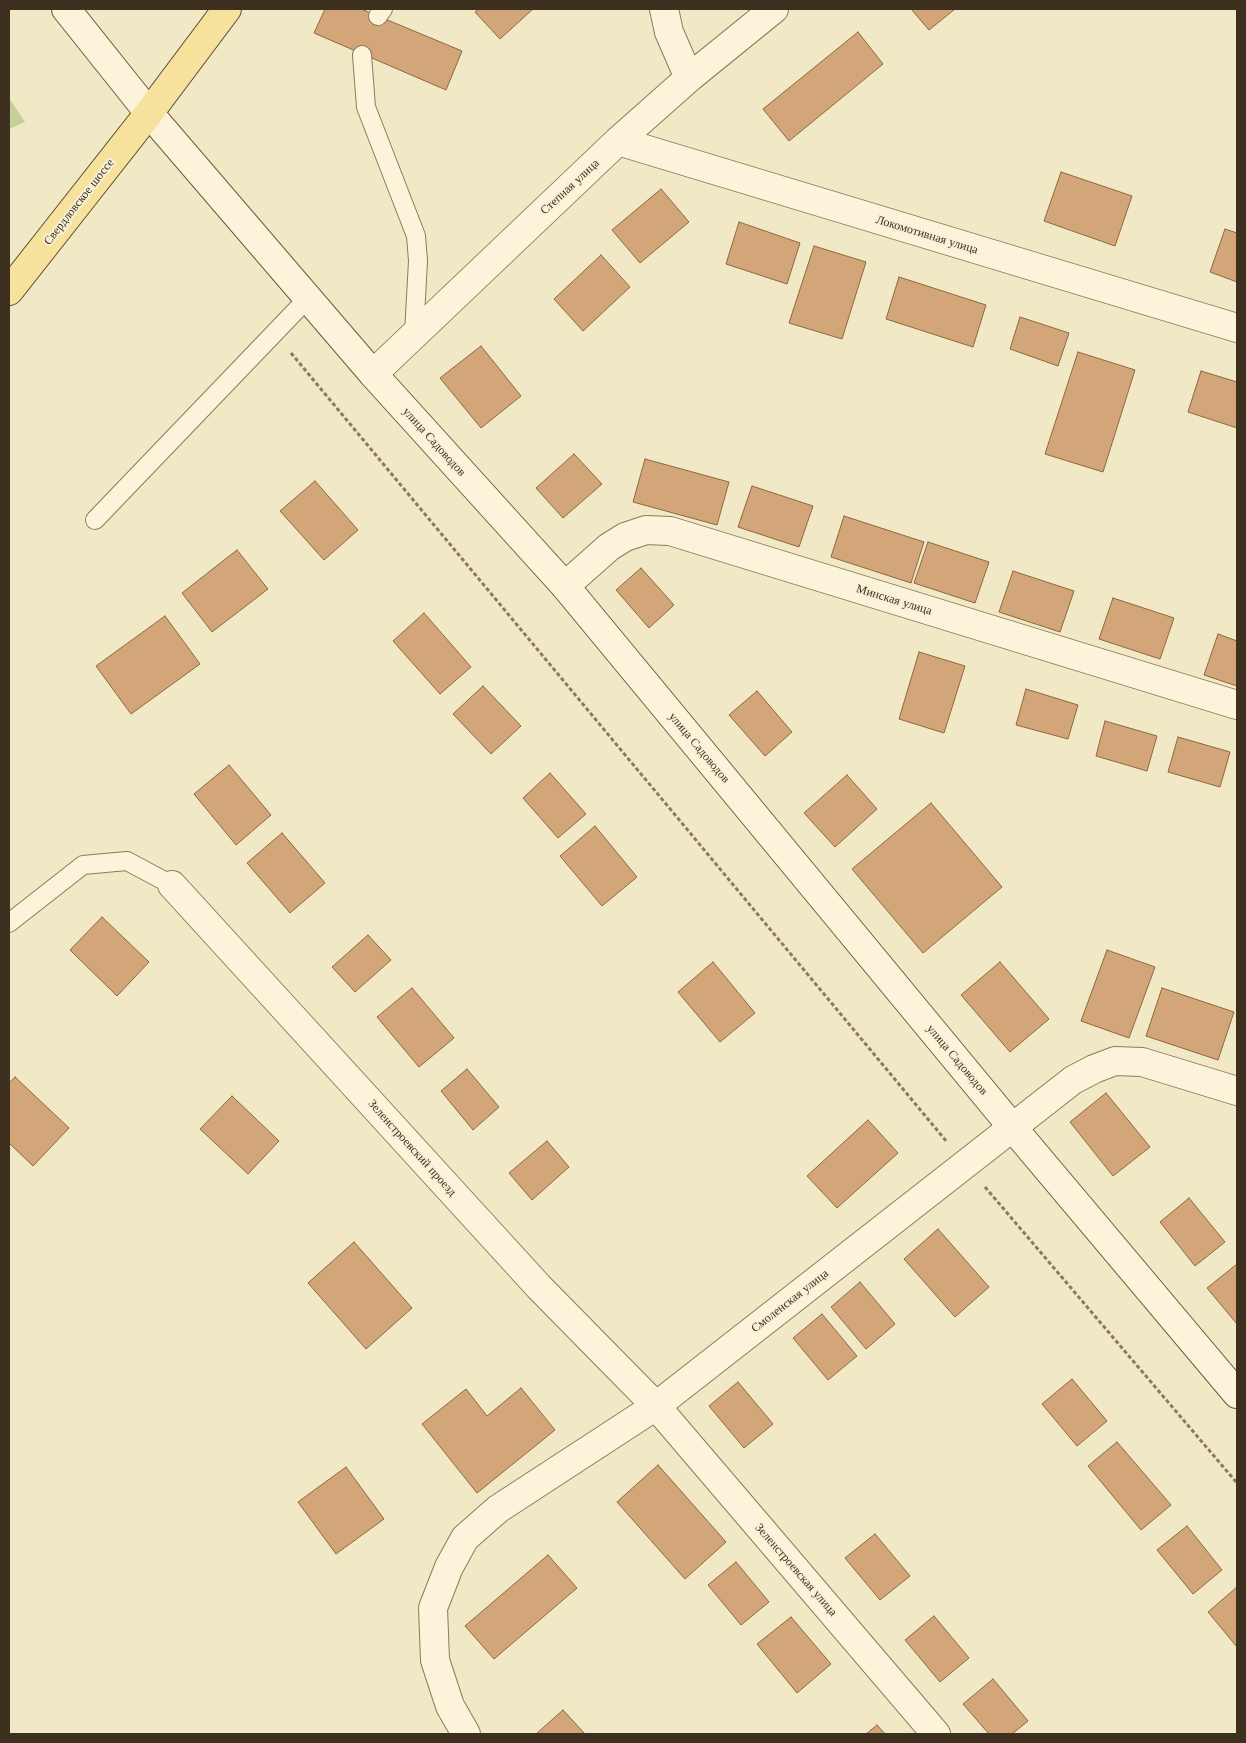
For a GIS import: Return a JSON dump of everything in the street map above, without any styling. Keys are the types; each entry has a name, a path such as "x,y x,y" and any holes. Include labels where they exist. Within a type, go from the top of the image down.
{"main road":[{"name":"Свердловское шоссе","path":"9,291 149,113 227,9"}],"street":[{"name":"улица Садоводов","path":"66,9 149,113 308,298 564,586 1012,1128 1237,1394"},
{"path":"664,9 669,32 689,78"},
{"name":"Степная улица","path":"374,374 618,141 689,78 774,9"},
{"name":"Локомотивная улица","path":"618,141 1237,328"},
{"name":"Минская улица","path":"564,586 625,537 646,530 670,531 1237,705"},
{"name":"Зеленстроевский проезд","path":"172,886 539,1286 656,1406"},
{"name":"Смоленская улица","path":"466,1734 450,1706 435,1660 433,1608 449,1567 465,1538 498,1509 656,1406 1073,1080 1115,1061 1142,1062 1237,1090"},
{"name":"Зеленстроевская улица","path":"656,1406 936,1734"}],"lane":[{"path":"362,55 366,107 416,236 418,261 414,334"},
{"path":"95,520 308,298"},
{"path":"9,923 83,864 127,861 172,886"}],"path":[{"path":"274,333 966,1164 1237,1483"}],"green space":[{"path":"9,98 25,122 9,129"}],"building":[{"path":"325,9 361,9 462,51 446,90 314,33"},
{"path":"479,9 533,9 500,39 475,12"},
{"path":"911,9 955,9 929,30"},
{"path":"858,32 883,64 789,141 763,109"},
{"path":"1061,172 1132,196 1115,246 1044,221"},
{"path":"661,189 689,222 640,263 612,230"},
{"path":"739,222 800,243 787,284 726,264"},
{"path":"1225,229 1237,233 1237,282 1210,272"},
{"path":"814,246 866,262 842,339 789,323"},
{"path":"601,255 630,287 583,331 554,299"},
{"path":"899,277 986,305 973,347 886,319"},
{"path":"1020,317 1069,333 1058,366 1010,349"},
{"path":"481,346 521,396 481,428 440,378"},
{"path":"1078,352 1135,370 1103,472 1045,454"},
{"path":"1201,371 1237,382 1237,428 1188,412"},
{"path":"574,454 602,484 563,518 536,488"},
{"path":"645,459 729,482 717,525 633,502"},
{"path":"315,481 358,530 324,560 280,511"},
{"path":"752,486 813,506 799,547 738,527"},
{"path":"844,516 924,542 911,583 831,557"},
{"path":"928,542 989,562 975,603 914,583"},
{"path":"237,550 268,589 212,632 182,593"},
{"path":"641,568 674,605 649,628 616,590"},
{"path":"1013,571 1074,591 1060,632 999,612"},
{"path":"1113,598 1174,618 1160,659 1099,639"},
{"path":"424,613 471,667 440,694 393,641"},
{"path":"165,616 200,664 131,714 96,666"},
{"path":"1218,634 1237,641 1237,686 1204,675"},
{"path":"919,652 965,666 944,733 899,719"},
{"path":"483,686 521,726 491,754 453,714"},
{"path":"1026,689 1078,705 1068,739 1016,725"},
{"path":"757,691 792,732 765,756 729,715"},
{"path":"1105,721 1157,736 1147,771 1096,756"},
{"path":"1178,737 1230,752 1220,787 1168,772"},
{"path":"229,765 271,815 236,845 194,794"},
{"path":"550,773 586,814 558,838 523,798"},
{"path":"847,775 877,809 835,847 804,813"},
{"path":"931,803 1002,887 923,953 852,869"},
{"path":"595,826 637,877 602,906 560,856"},
{"path":"282,833 325,883 290,913 247,863"},
{"path":"102,917 149,962 117,996 70,950"},
{"path":"368,935 391,960 355,992 332,967"},
{"path":"1107,950 1155,967 1129,1038 1081,1021"},
{"path":"713,962 755,1013 720,1042 678,992"},
{"path":"1000,962 1049,1019 1010,1052 961,995"},
{"path":"412,988 454,1038 419,1067 377,1017"},
{"path":"1162,988 1234,1012 1218,1060 1146,1036"},
{"path":"467,1069 499,1107 473,1130 441,1091"},
{"path":"15,1077 69,1128 33,1166 9,1143 9,1083"},
{"path":"1106,1093 1150,1147 1113,1176 1070,1122"},
{"path":"232,1096 279,1141 248,1174 200,1129"},
{"path":"868,1120 898,1153 837,1208 807,1176"},
{"path":"547,1141 569,1167 532,1200 509,1173"},
{"path":"1189,1198 1225,1242 1195,1266 1160,1222"},
{"path":"938,1229 989,1287 955,1317 904,1259"},
{"path":"354,1242 412,1308 366,1349 308,1283"},
{"path":"1237,1264 1237,1324 1207,1288"},
{"path":"860,1282 895,1324 866,1349 831,1307"},
{"path":"822,1314 857,1356 828,1380 793,1338"},
{"path":"1072,1379 1107,1421 1077,1446 1042,1404"},
{"path":"738,1382 773,1424 744,1448 709,1406"},
{"path":"521,1388 555,1430 477,1493 422,1424 466,1389 487,1416"},
{"path":"1117,1442 1171,1505 1141,1530 1088,1466"},
{"path":"658,1465 726,1542 685,1579 617,1502"},
{"path":"346,1467 384,1519 336,1554 298,1502"},
{"path":"1187,1526 1222,1570 1193,1594 1157,1550"},
{"path":"875,1534 910,1576 880,1600 845,1558"},
{"path":"548,1555 577,1588 494,1659 465,1626"},
{"path":"736,1562 769,1602 741,1625 708,1585"},
{"path":"1237,1587 1237,1647 1208,1612"},
{"path":"934,1616 969,1658 940,1682 905,1640"},
{"path":"791,1617 831,1664 797,1693 757,1644"},
{"path":"993,1679 1028,1721 1012,1734 989,1734 963,1704"},
{"path":"563,1710 585,1734 536,1734"},
{"path":"877,1725 885,1734 866,1734"}]}
